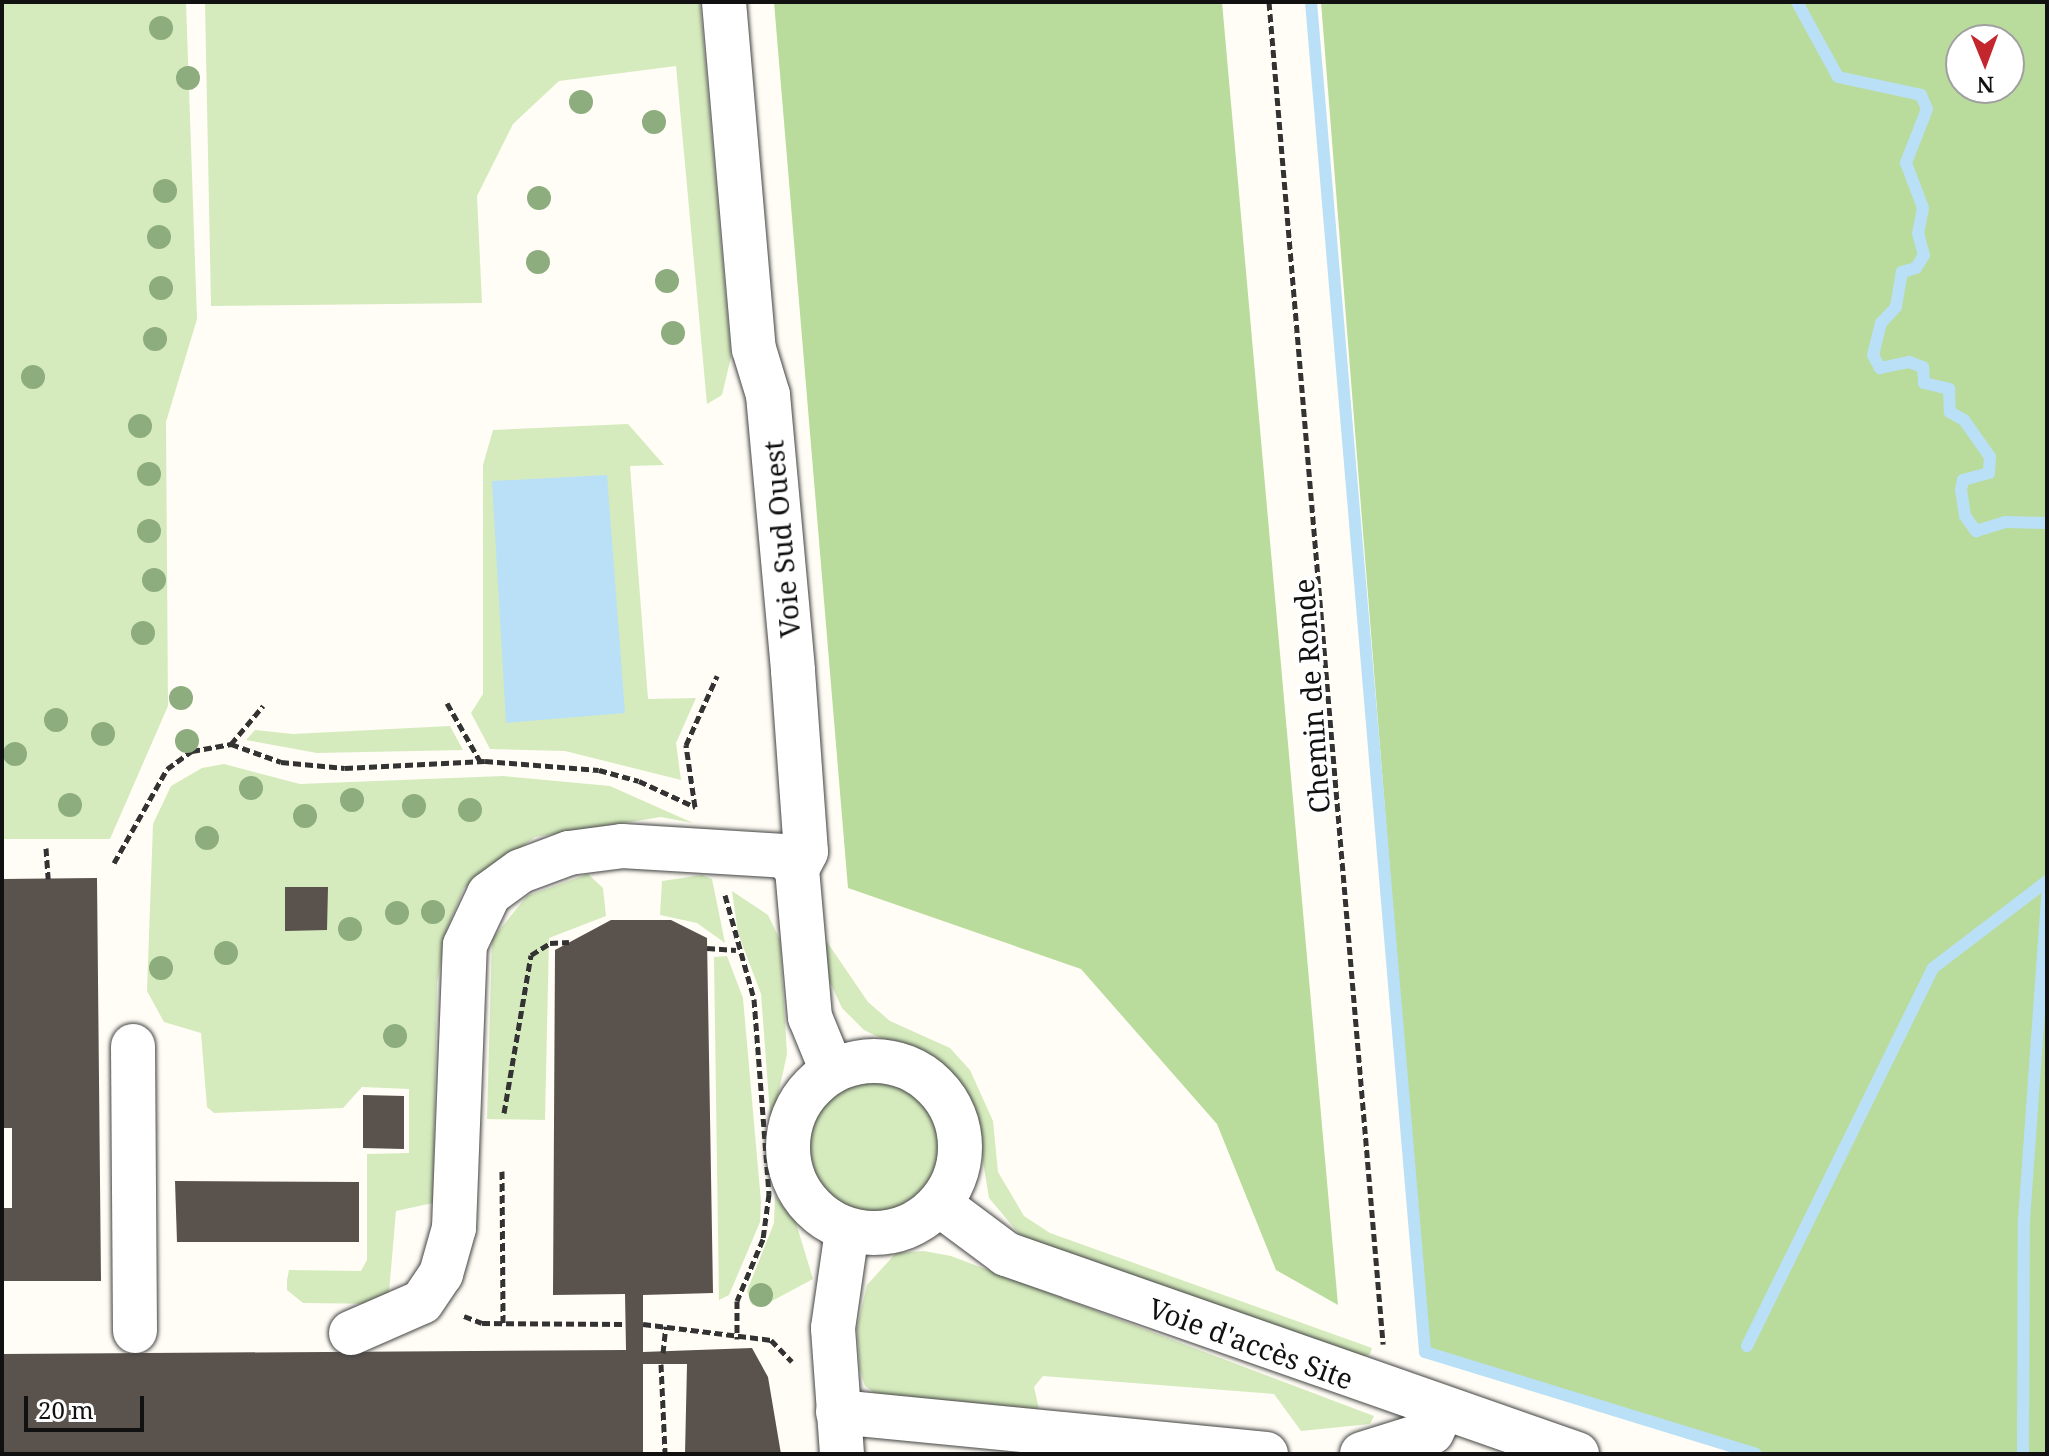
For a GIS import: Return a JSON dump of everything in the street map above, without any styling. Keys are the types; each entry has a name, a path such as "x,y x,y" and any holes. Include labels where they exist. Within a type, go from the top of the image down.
{"street":[{"name":"Voie Sud Ouest","path":"724,2 754,349 768,395 782,676 806,852 791,862 810,1017 832,1071"},
{"path":"740,432 748,445 767,659 782,676"},
{"path":"351,1333 392,1320 422,1302 441,1274 454,1228 465,945 489,894 521,871 569,853 609,847 791,862"},
{"path":"133,1046 135,1331"},
{"path":"885,1062 934,1085 947,1102 960,1143 958,1165 939,1204 895,1231 847,1231 800,1194 790,1167 794,1112 832,1071 885,1062"},
{"name":"Voie d'accès Site","path":"939,1204 1006,1254 1442,1411 1577,1454"},
{"path":"847,1231 833,1328 840,1433 1266,1454"},
{"path":"1362,1454 1432,1432 1442,1411"}],"path":[{"name":"Chemin de Ronde","path":"1269,2 1384,1354 1371,1386"},
{"path":"701,818 695,807 686,745 717,676"},
{"path":"447,703 470,733 480,761"},
{"path":"231,744 263,706"},
{"path":"114,863 167,769 192,751 231,744 281,762 345,768 480,761 599,770 695,807"},
{"path":"46,848 48,879"},
{"path":"724,884 736,950 754,999 769,1194 763,1239 737,1301 737,1339"},
{"path":"502,1125 531,955 550,943 569,942"},
{"path":"707,948 736,950"},
{"path":"502,1154 503,1323"},
{"path":"422,1302 482,1323 626,1324"},
{"path":"643,1324 779,1344 797,1374"},
{"path":"663,1353 666,1326"},
{"path":"661,1364 665,1452"}],"green space":[{"path":"2,2 186,2 197,319 166,422 168,706 110,839 2,839"},
{"path":"205,2 700,2 731,357 722,395 707,404 676,66 559,81 513,124 477,196 482,303 211,306"},
{"path":"774,2 1222,2 1338,1305 1276,1270 1217,1124 1081,969 848,888"},
{"path":"1321,2 2047,2 2047,1454 1750,1454 1428,1353"},
{"path":"628,424 664,465 630,466 648,699 696,698 676,743 681,780 565,751 490,749 471,713 483,694 483,465 493,430"},
{"path":"450,726 463,750 317,753 246,740 255,730 293,734"},
{"path":"224,764 300,784 503,776 610,786 693,823 661,817 535,837 464,888 447,929 437,983 433,1203 396,1211 388,1304 303,1303 287,1290 287,1280 289,1270 361,1271 367,1260 367,1154 409,1153 409,1089 362,1087 343,1108 214,1113 207,1107 201,1033 164,1022 147,991 153,824 171,786 202,768"},
{"path":"588,874 603,888 606,916 549,938 545,1120 487,1119 492,939 527,896"},
{"path":"702,875 712,879 725,943 697,923 660,915 662,881"},
{"path":"732,891 768,915 780,940 787,1054 771,1127 761,994 738,933"},
{"path":"825,939 868,1002 890,1021 950,1048 970,1070 993,1121 998,1172 1024,1216 1050,1233 1372,1348 1370,1354 1361,1358 1021,1236 989,1198 976,1120 963,1092 944,1069 864,1030 842,1008 829,980"},
{"path":"727,956 743,998 761,1202 760,1222 729,1295 719,1300 714,957"},
{"path":"874,1080 901,1086 923,1101 938,1123 944,1150 938,1177 923,1199 901,1214 874,1220 847,1214 825,1199 810,1177 804,1150 810,1123 825,1101 847,1086"},
{"path":"775,1196 796,1223 813,1279 770,1302 752,1305 747,1291 774,1223"},
{"path":"924,1251 951,1256 1374,1416 1370,1424 1301,1431 1274,1394 1043,1376 1034,1387 1039,1409 880,1397 865,1386 860,1370 857,1327 867,1285 896,1253"}],"water":[{"path":"607,475 625,713 506,723 492,481"}],"building":[{"path":"97,878 101,1281 2,1281 2,1208 12,1208 12,1128 2,1128 2,879"},
{"path":"285,887 328,887 327,930 285,931"},
{"path":"611,920 671,920 707,938 713,1293 643,1295 643,1352 752,1348 768,1377 781,1454 685,1454 687,1364 643,1364 643,1454 2,1454 2,1354 626,1350 625,1294 553,1295 555,950"},
{"path":"363,1095 404,1096 404,1149 363,1148"},
{"path":"175,1181 359,1182 359,1242 177,1242"}],"waterway":[{"path":"1311,2 1425,1352 1756,1454"},
{"path":"1797,2 1838,77 1921,95 1927,109 1906,163 1923,208 1918,233 1924,255 1916,268 1902,272 1896,307 1881,323 1873,355 1880,368 1909,362 1923,367 1924,383 1949,389 1950,412 1964,420 1990,457 1989,473 1963,480 1961,490 1965,516 1976,531 2006,522 2047,523"},
{"path":"1747,1346 1933,968 2047,881"},
{"path":"2023,1454 2024,1220 2047,896"}]}
